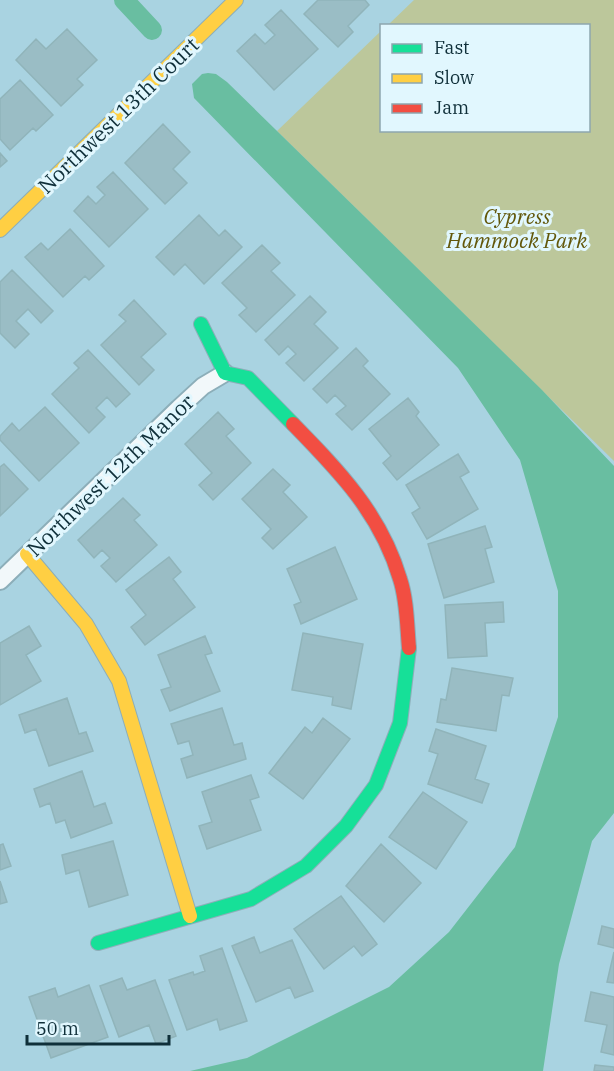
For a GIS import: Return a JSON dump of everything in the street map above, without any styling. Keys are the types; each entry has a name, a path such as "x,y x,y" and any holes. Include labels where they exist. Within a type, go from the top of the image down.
{"street":[{"name":"Northwest 13th Court","path":"0,230 236,0"},
{"path":"98,944 251,899 306,866 346,826 376,785 400,723 410,653 401,580 380,528 348,482 248,378 225,373 201,324"},
{"name":"Northwest 12th Manor","path":"0,581 179,408 203,386 225,373"},
{"path":"27,554 86,624 119,681 190,916"}],"green space":[{"name":"Cypress Hammock Park","path":"414,0 614,0 614,461 277,131 380,32 380,132 590,132 590,24 389,24"}],"shaded area":[{"path":"202,74 216,74 227,82 542,390 614,466 614,813 592,841 559,964 543,1071 190,1071 247,1058 389,987 449,932 515,847 558,717 558,591 520,460 458,368 194,98 192,84"}],"building":[{"path":"318,0 365,0 369,5 348,26 353,32 338,47 304,14"},
{"path":"281,10 318,49 274,90 237,51 255,34 265,44 275,35 265,25"},
{"path":"67,29 97,60 77,79 83,85 61,106 16,60 36,39 46,49"},
{"path":"20,80 53,115 36,131 33,128 10,150 0,139 0,99"},
{"path":"163,124 190,152 173,169 187,183 165,204 125,163"},
{"path":"0,153 7,161 0,167"},
{"path":"113,172 148,209 109,247 74,211 88,196 96,204 105,195 97,187"},
{"path":"199,215 219,236 225,230 242,247 204,284 185,264 174,275 156,257"},
{"path":"70,229 104,266 89,280 85,276 63,297 25,257 41,243 48,250"},
{"path":"262,245 280,263 271,271 295,295 256,332 239,315 247,308 222,283"},
{"path":"12,270 53,311 41,323 28,309 16,321 29,334 15,348 0,333 0,282"},
{"path":"310,296 326,312 314,324 338,348 304,381 286,363 296,354 288,346 279,355 265,340"},
{"path":"134,300 166,334 141,357 154,370 139,385 101,345 126,321 119,315"},
{"path":"356,348 368,361 363,366 390,394 352,430 336,414 346,406 335,395 327,403 313,389"},
{"path":"88,350 130,394 116,407 107,397 96,408 105,417 89,433 52,394 79,368 74,363"},
{"path":"408,398 419,412 416,416 439,445 397,480 383,463 391,456 369,429"},
{"path":"45,407 79,443 39,481 0,440 0,436 12,423 19,431"},
{"path":"218,412 234,429 226,436 251,463 213,500 199,485 212,473 185,444"},
{"path":"458,454 469,472 460,477 478,509 427,539 412,513 420,508 406,485"},
{"path":"4,464 28,489 0,516 0,467"},
{"path":"273,469 290,485 283,492 307,517 273,549 262,538 271,529 242,499"},
{"path":"123,498 140,515 134,520 157,545 116,582 101,566 110,558 102,550 94,558 78,540"},
{"path":"485,526 492,547 485,549 494,582 444,598 428,544"},
{"path":"335,547 357,599 301,624 294,605 301,602 287,569"},
{"path":"169,557 181,572 173,579 195,607 145,645 131,627 146,615 126,590"},
{"path":"503,602 504,622 485,623 487,656 448,658 445,605"},
{"path":"29,626 41,646 26,655 41,681 0,705 0,643"},
{"path":"303,633 363,644 351,709 332,705 333,697 292,690"},
{"path":"205,636 212,653 205,655 220,691 170,711 161,690 171,687 158,655"},
{"path":"452,668 513,678 509,696 502,695 496,731 437,722 441,699 446,700"},
{"path":"67,698 79,734 86,732 93,751 49,766 36,729 25,733 19,715"},
{"path":"222,708 234,745 242,743 246,759 187,778 181,759 193,755 189,741 178,744 171,724"},
{"path":"323,718 350,739 303,799 269,773 305,727 312,733"},
{"path":"436,729 486,746 475,779 489,784 482,803 428,784 438,754 429,751"},
{"path":"82,771 94,807 105,803 112,823 71,838 65,820 56,823 50,803 40,807 34,789"},
{"path":"251,775 259,797 250,800 261,830 207,849 199,826 212,822 202,792"},
{"path":"423,792 467,822 436,869 389,837"},
{"path":"113,841 128,895 89,907 79,870 66,874 62,855"},
{"path":"3,844 11,866 0,870 0,845"},
{"path":"381,844 421,883 384,922 346,886"},
{"path":"0,881 7,902 0,904"},
{"path":"341,896 377,944 362,956 354,946 324,969 294,929"},
{"path":"602,926 614,929 614,948 598,944"},
{"path":"254,937 260,953 292,940 313,991 295,998 290,987 256,1002 232,946"},
{"path":"222,948 247,1021 220,1030 217,1019 187,1030 169,980 193,972 194,975 205,971 200,956"},
{"path":"614,952 614,983 607,982"},
{"path":"122,978 127,990 155,980 176,1036 156,1044 149,1025 119,1037 100,986"},
{"path":"89,985 108,1037 51,1058 29,997 55,988 58,997"},
{"path":"591,992 614,997 614,1055 601,1052 607,1025 585,1021"},
{"path":"595,1065 614,1067 614,1071 594,1071"}],"waterway":[{"path":"124,0 152,30"}],"traffic: fast":[{"path":"201,324 225,373 248,378 293,424"},
{"path":"98,943 251,899 306,866 346,826 376,785 400,723 409,648"}],"traffic: slow":[{"path":"0,230 236,0"},
{"path":"27,554 86,624 119,681 190,916"}],"traffic: jam":[{"path":"293,424 357,495 382,534 402,587 409,648"}]}
